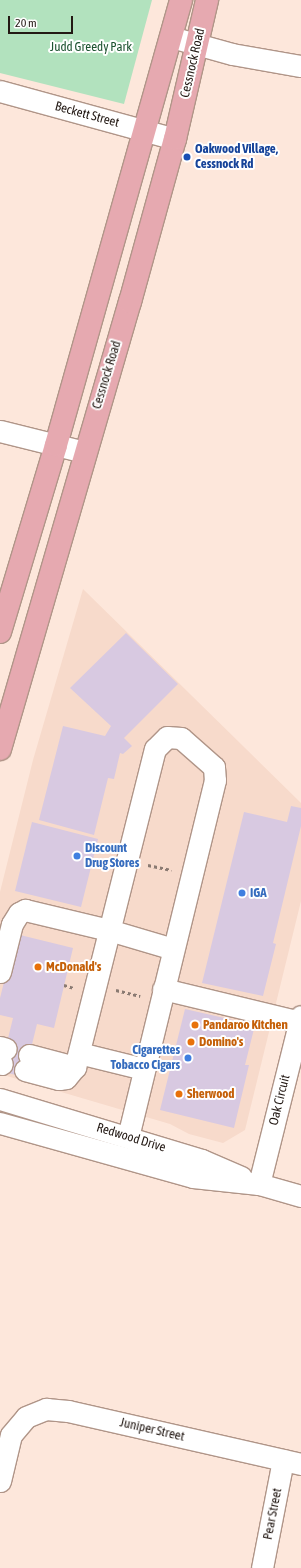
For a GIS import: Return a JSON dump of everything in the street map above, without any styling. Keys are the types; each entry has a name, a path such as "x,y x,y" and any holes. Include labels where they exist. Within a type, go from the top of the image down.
{"main road":[{"name":"Cessnock Road","path":"0,632 56,446 181,0"},
{"name":"Cessnock Road","path":"0,749 84,452 130,302 175,139 208,0"}],"street":[{"path":"171,37 232,54 301,66"},
{"name":"Beckett Street","path":"0,91 175,139"},
{"path":"0,431 84,452"},
{"path":"77,1060 155,749 166,737 181,738 214,767 215,780 128,1137"},
{"path":"0,972 12,924 19,913 25,910 109,930 173,949"},
{"path":"163,989 300,1019"},
{"name":"Oak Circuit","path":"259,1184 300,1019"},
{"path":"27,1063 77,1060 144,1069"},
{"name":"Redwood Drive","path":"0,1099 202,1160 259,1184 301,1196"},
{"name":"Redwood Drive","path":"0,1122 193,1177 259,1184"},
{"name":"Juniper Street","path":"0,1481 11,1435 26,1417 46,1409 68,1411 292,1462"},
{"name":"Pear Street","path":"262,1568 292,1462"}],"path":[{"path":"155,866 163,868"},
{"path":"124,992 132,994"}],"shaded area":[{"path":"83,589 301,803 301,901 245,1130 223,1143 189,1134 170,1124 0,1074 0,892 33,760"}],"green space":[{"name":"Judd Greedy Park","path":"0,0 152,0 124,104 0,73"}],"building":[{"path":"126,633 178,684 124,738 132,746 123,754 120,753 114,779 108,778 94,835 39,820 63,726 105,736 111,726 70,688"},
{"path":"291,806 301,808 301,826 273,943 276,944 263,996 202,983 244,812 287,822"},
{"path":"32,822 98,839 81,907 15,891"},
{"name":"McDonald's","path":"16,934 73,948 54,1028 37,1024 24,1077 0,1071 13,1018 0,1015 0,998"},
{"path":"185,1009 255,1025 245,1065 249,1065 234,1128 160,1110"}],"place":[{"name":"Oakwood Village, Cessnock Rd","path":"187,157"},
{"name":"Discount Drug Stores","path":"77,856"},
{"name":"IGA","path":"242,893"},
{"name":"McDonald's","path":"38,967"},
{"name":"Pandaroo Kitchen","path":"195,1025"},
{"name":"Domino's","path":"191,1042"},
{"name":"Cigarettes Tobacco Cigars","path":"188,1058"},
{"name":"Sherwood","path":"179,1094"}]}
